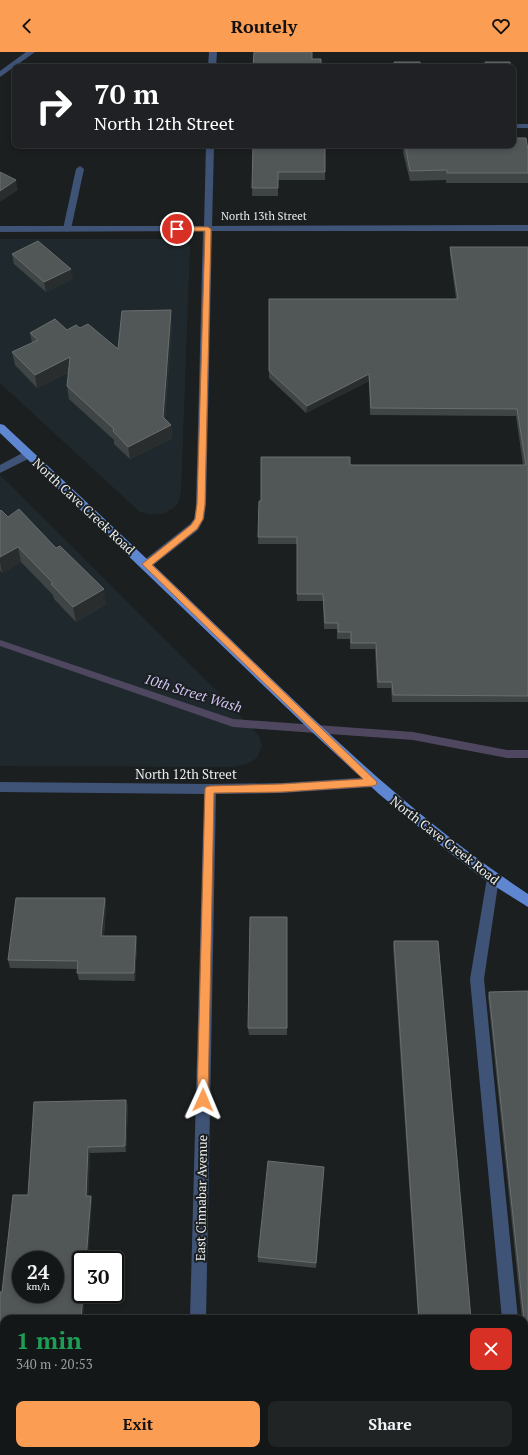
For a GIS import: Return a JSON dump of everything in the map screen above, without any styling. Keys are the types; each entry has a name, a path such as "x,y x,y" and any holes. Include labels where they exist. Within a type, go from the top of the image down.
{"main road":[{"name":"North Cave Creek Road","path":"0,427 147,564 372,782 431,832 493,878 528,901"}],"street":[{"path":"15,64 31,52"},
{"path":"212,64 213,52"},
{"path":"0,75 12,66"},
{"path":"516,126 528,126"},
{"path":"147,564 194,527 199,519 203,453 210,148"},
{"path":"67,229 80,169"},
{"name":"North 13th Street","path":"0,229 528,228"},
{"path":"0,469 28,454"},
{"name":"North 12th Street","path":"0,787 210,789 282,788 372,782"},
{"name":"East Cinnabar Avenue","path":"198,1315 210,789"},
{"path":"493,878 477,979 510,1315"}],"shaded area":[{"path":"0,239 175,239 187,243 190,246 181,492 178,504 172,509 163,514 140,512 0,383"},
{"path":"0,475 215,689 259,736 262,746 257,758 247,764 233,767 0,766"}],"building":[{"path":"254,52 312,52 312,59 321,59 321,64 253,64"},
{"path":"394,62 420,62 420,64 394,64"},
{"path":"485,62 510,62 510,64 485,64"},
{"path":"516,138 526,138 528,150 528,173 447,173 447,170 410,171 406,148 516,148"},
{"path":"253,148 325,148 325,172 278,172 278,188 252,188"},
{"path":"0,172 16,180 0,191"},
{"path":"38,241 71,269 44,282 12,254"},
{"path":"450,247 528,247 528,696 393,695 392,682 378,682 376,643 351,643 351,632 338,632 338,623 325,623 323,594 297,594 297,537 258,537 259,501 261,501 261,457 350,457 350,465 526,465 517,409 371,408 369,374 307,406 269,371 269,299 458,299"},
{"path":"171,310 163,417 171,425 128,447 113,431 114,429 67,386 70,357 35,375 12,352 38,340 30,333 55,319 67,330 76,325 80,328 88,324 118,349 122,311"},
{"path":"19,509 56,548 60,546 104,589 73,607 51,584 53,583 18,547 0,557 0,511 1,510 8,517"},
{"path":"16,898 105,898 101,936 136,936 134,973 77,973 78,961 8,960"},
{"path":"250,917 287,917 287,1028 248,1028"},
{"path":"394,941 438,941 471,1315 419,1315"},
{"path":"528,991 528,1315 524,1315 489,992"},
{"path":"126,1100 125,1146 88,1147 86,1196 91,1196 87,1251 72,1251 72,1303 82,1303 81,1315 0,1315 0,1292 2,1292 13,1195 28,1195 34,1102"},
{"path":"268,1161 324,1167 316,1263 258,1257"}],"waterway":[{"name":"10th Street Wash","path":"0,643 233,723 413,736 507,754 528,754"}],"route":[{"path":"177,229 208,229 201,504 199,519 194,527 147,564 372,782 282,788 210,789 203,1100"}]}
